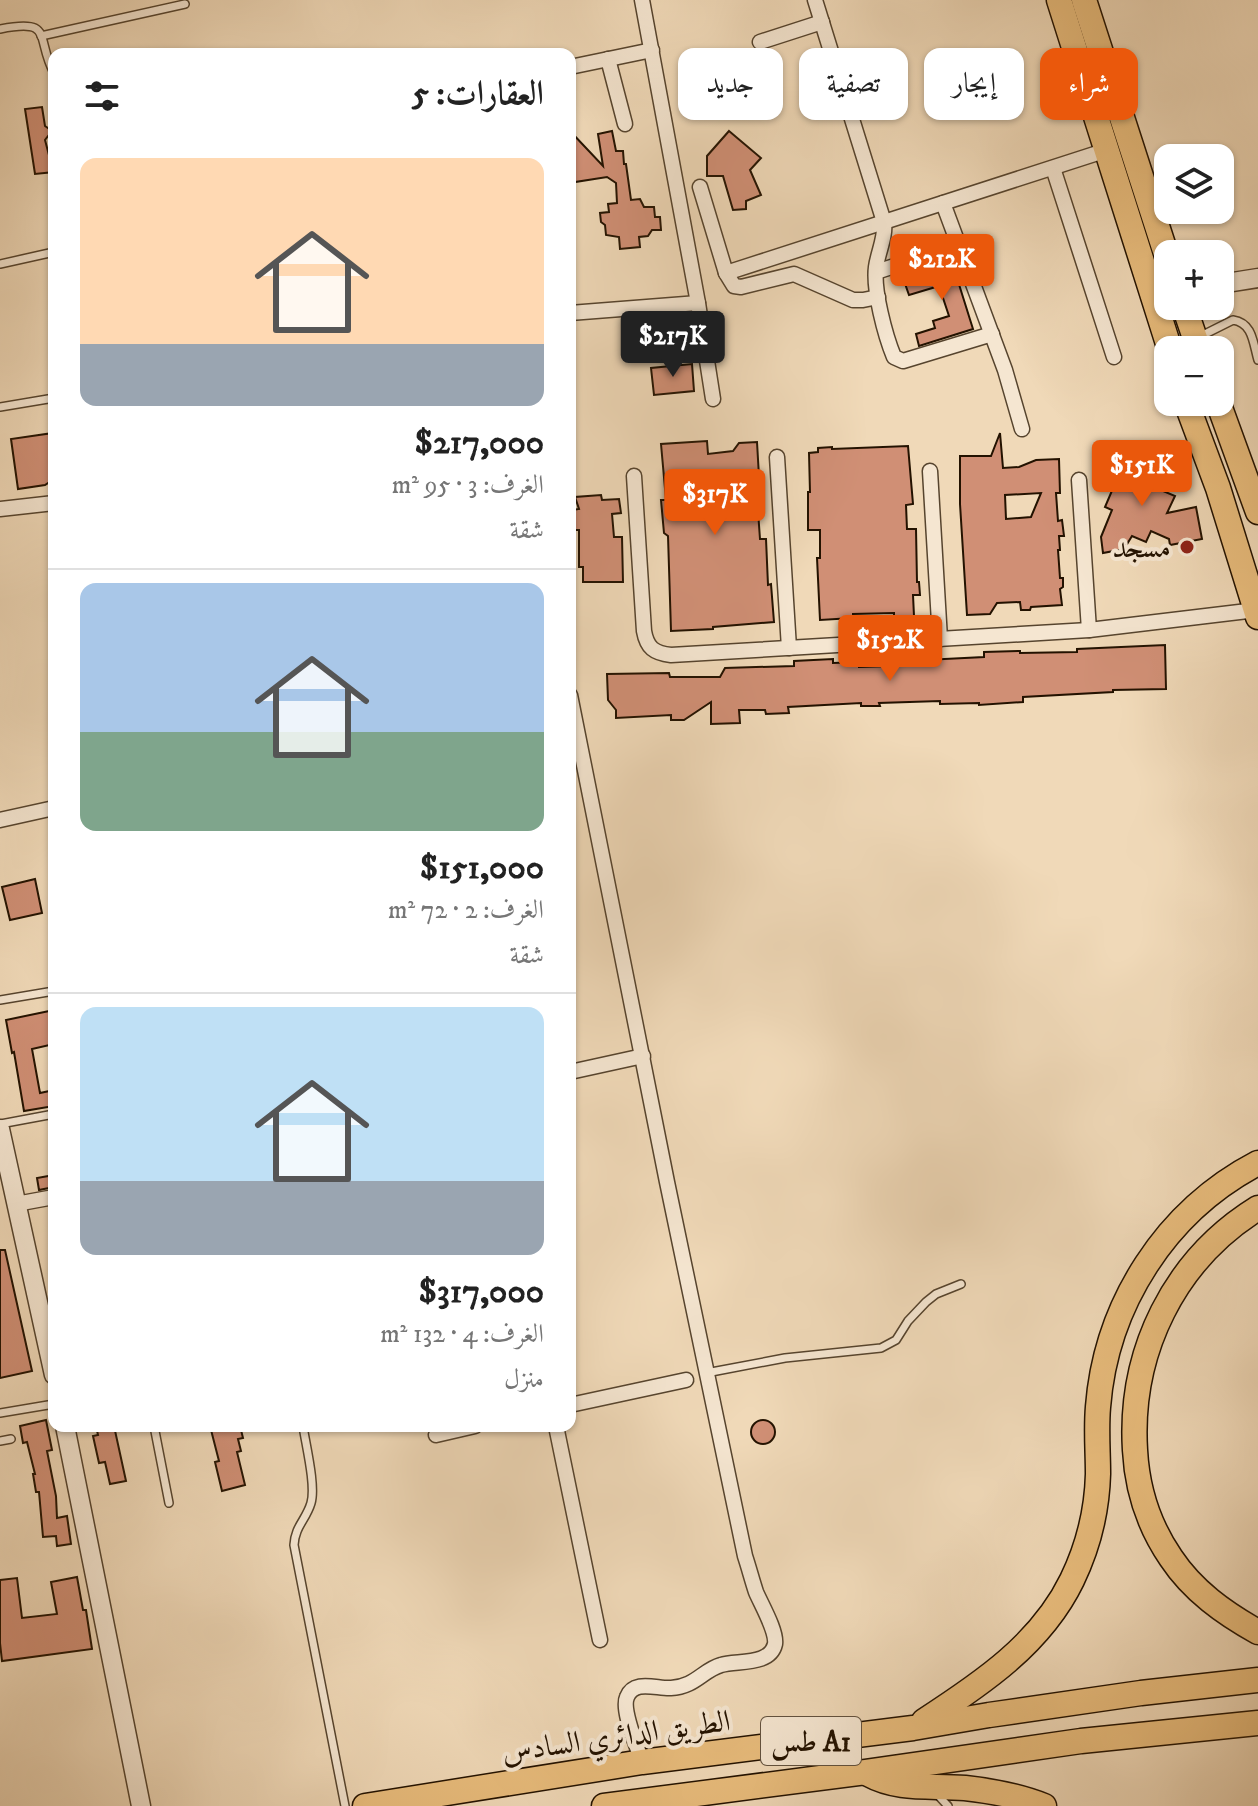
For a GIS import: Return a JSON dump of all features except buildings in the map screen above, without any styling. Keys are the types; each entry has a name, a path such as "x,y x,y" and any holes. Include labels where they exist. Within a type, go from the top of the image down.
{"highway":[{"path":"1059,0 1166,336"},
{"path":"1084,0 1162,240"},
{"path":"1191,416 1218,488 1257,614"},
{"path":"1223,416 1258,512"},
{"path":"913,1728 999,1669 1034,1635 1062,1599 1081,1559 1093,1517 1101,1384 1111,1341 1126,1302 1158,1246 1186,1214 1220,1185 1258,1163"},
{"path":"1258,1208 1210,1245 1184,1276 1162,1310 1140,1373 1134,1439 1143,1500 1169,1556 1206,1598 1258,1632"},
{"name":"الطريق الدائري السادس","path":"365,1806 642,1762 913,1728 1065,1703 1258,1680"},
{"name":"طس A1","path":"604,1806 705,1800 866,1772 1081,1741 1258,1723"},
{"path":"866,1772 894,1784 987,1791 1044,1806"}],"street":[{"path":"642,0 713,399"},
{"path":"815,0 884,222 876,272 878,297 892,353 900,360 907,360 992,334"},
{"path":"760,42 822,22"},
{"path":"576,66 652,50"},
{"path":"608,59 625,124"},
{"path":"726,273 1107,150"},
{"path":"1053,168 1114,357"},
{"path":"700,187 731,284 737,287 794,274 853,300 878,297"},
{"path":"943,203 1012,391 1022,429"},
{"path":"876,272 959,245"},
{"path":"1234,282 1258,278"},
{"path":"576,313 698,303"},
{"path":"777,457 789,648"},
{"path":"930,471 940,639"},
{"path":"634,476 644,631 650,649 660,654 1089,630 1257,614"},
{"path":"1079,480 1089,630"},
{"path":"0,509 48,504"},
{"path":"576,725 745,1556 775,1643 767,1656 722,1664 678,1688 642,1686 631,1690 625,1700 626,1709 642,1762"},
{"path":"0,820 48,809"},
{"path":"576,1071 643,1056"},
{"path":"0,1126 48,1348"},
{"path":"16,1204 48,1198"},
{"path":"576,1404 686,1380"},
{"path":"66,1432 141,1806"},
{"path":"436,1435 449,1432"},
{"path":"557,1432 600,1640"}],"lane":[{"path":"41,36 185,4"},
{"path":"0,29 28,25 38,31 48,56"},
{"path":"0,264 48,253"},
{"path":"1209,336 1233,320 1239,320 1249,328 1258,360"},
{"path":"0,407 48,399"},
{"path":"0,1000 48,992"},
{"path":"0,1126 48,1115"},
{"path":"706,1373 785,1358 881,1348 896,1340 926,1302 936,1294 961,1284"},
{"path":"0,1413 48,1405"},
{"path":"155,1432 169,1503"},
{"path":"304,1432 312,1498 297,1528 294,1545 345,1806"},
{"path":"0,1441 11,1439"},
{"path":"931,1787 948,1806"}],"place":[{"name":"مسجد","path":"1187,547"}]}
